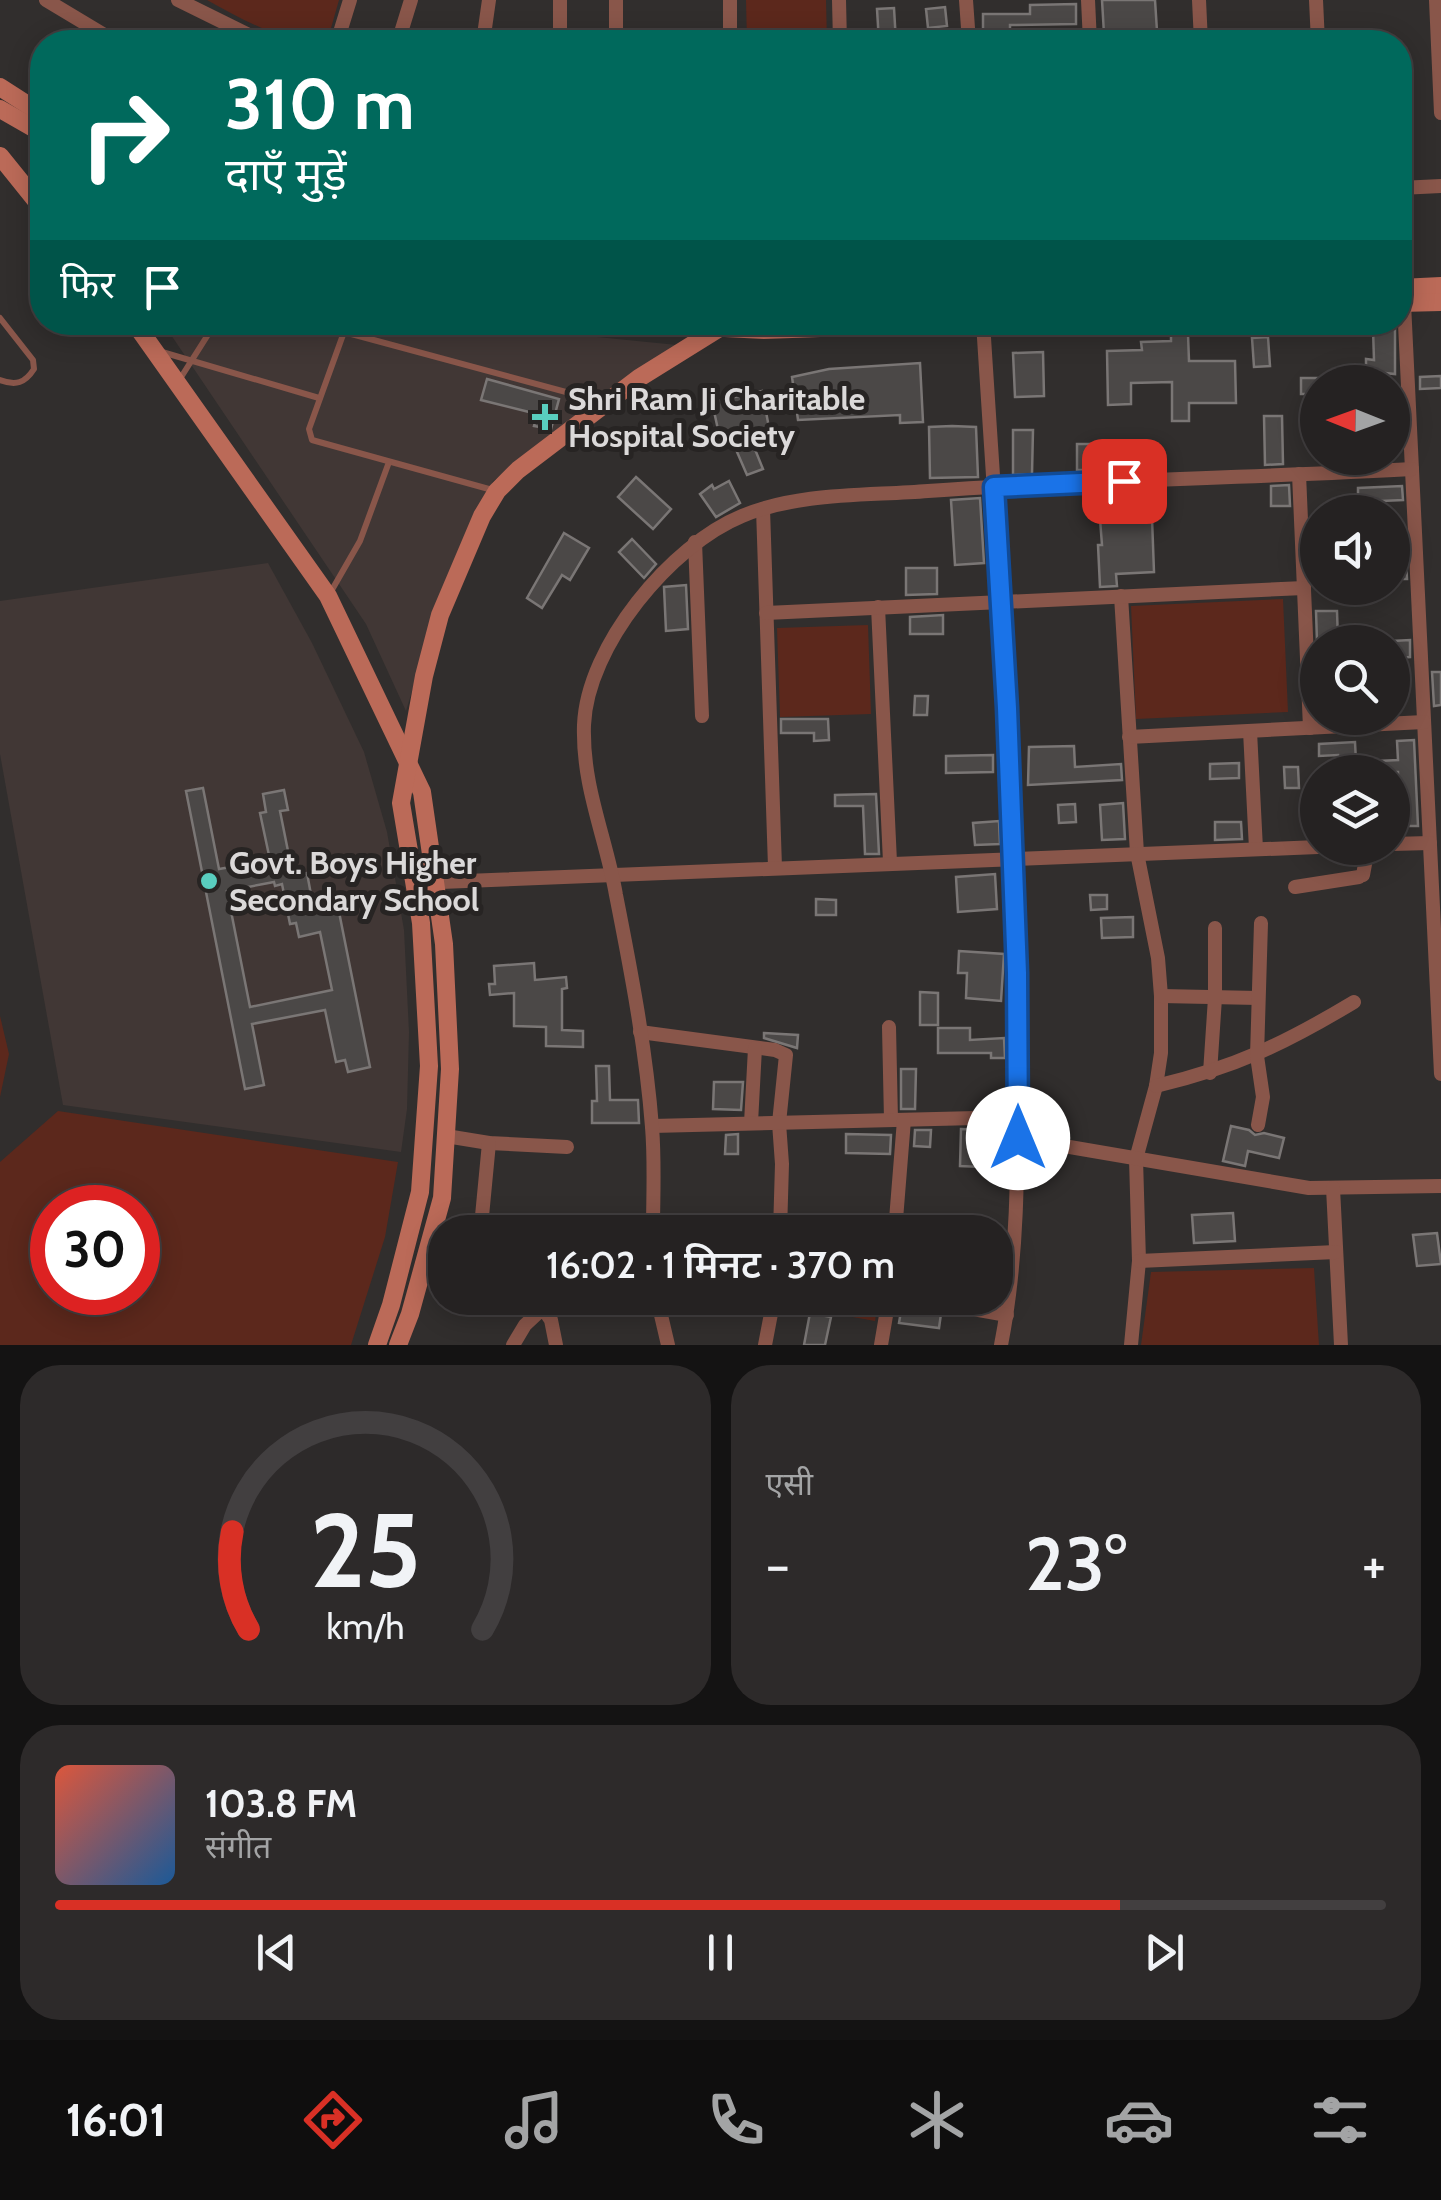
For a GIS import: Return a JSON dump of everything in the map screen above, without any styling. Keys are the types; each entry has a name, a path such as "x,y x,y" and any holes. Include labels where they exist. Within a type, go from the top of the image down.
{"street":[{"path":"46,0 96,30"},
{"path":"178,0 239,30"},
{"path":"341,30 350,0"},
{"path":"402,30 411,0"},
{"path":"484,30 487,0"},
{"path":"560,0 560,30"},
{"path":"616,0 616,30"},
{"path":"730,0 730,30"},
{"path":"839,0 840,30"},
{"path":"966,0 967,30"},
{"path":"1088,0 1089,30"},
{"path":"1199,0 1200,30"},
{"path":"1316,0 1317,30"},
{"path":"1436,0 1441,113"},
{"path":"0,87 30,106"},
{"path":"0,109 30,126"},
{"path":"0,156 30,193"},
{"path":"1412,187 1441,186"},
{"path":"1412,295 1441,286"},
{"path":"1412,299 1441,302"},
{"path":"143,335 328,596 422,792 444,944 450,1069 442,1198 398,1345"},
{"path":"376,1345 420,1192 430,1066 422,923 401,803 440,615 482,516 497,492 528,461 605,402 709,335"},
{"path":"986,335 1013,857 1018,1138 1013,1218"},
{"path":"1403,335 1441,1074"},
{"path":"653,1215 652,1126 640,1032 612,874 594,818 584,726 588,698 610,646 628,614 671,562 727,523 763,509 845,496 1412,469"},
{"path":"1299,474 1300,497"},
{"path":"763,509 775,867"},
{"path":"695,542 702,716"},
{"path":"766,613 1300,588"},
{"path":"1121,596 1136,852 1162,996 1156,1086 1136,1159 1139,1261 1131,1345"},
{"path":"878,608 890,862"},
{"path":"1410,723 1424,722"},
{"path":"1130,737 1300,728"},
{"path":"1250,731 1256,849"},
{"path":"1410,844 1430,843"},
{"path":"416,883 1300,847"},
{"path":"1295,887 1360,876 1363,865"},
{"path":"1258,1126 1263,1097 1257,1056 1261,923"},
{"path":"1210,1073 1216,928"},
{"path":"1162,996 1258,998"},
{"path":"1156,1086 1257,1056 1354,1002"},
{"path":"889,1027 898,1120 895,1215"},
{"path":"640,1032 786,1055 779,1123 780,1215"},
{"path":"751,1123 755,1048"},
{"path":"652,1126 1017,1117"},
{"path":"446,1136 490,1144 567,1148"},
{"path":"1018,1138 1292,1186 1441,1186"},
{"path":"482,1215 490,1144"},
{"path":"1333,1188 1342,1345"},
{"path":"1139,1261 1336,1252"},
{"path":"513,1345 536,1314 545,1311 556,1345"},
{"path":"661,1315 668,1345"},
{"path":"765,1345 771,1315"},
{"path":"882,1345 886,1315"},
{"path":"1001,1345 1007,1315"}],"lane":[{"path":"0,318 33,360 34,369 22,382 0,380"},
{"path":"177,383 208,335"},
{"path":"343,335 309,429 312,440 497,492"},
{"path":"355,335 605,402"},
{"path":"152,349 319,398"},
{"path":"328,596 360,541 389,462"}],"shaded area":[{"path":"207,0 339,0 330,30 268,30"},
{"path":"746,0 826,0 827,30 747,30"},
{"path":"171,335 581,335 677,345 493,481 443,588 406,711 366,624"},
{"name":"Govt. Boys Higher Secondary School","path":"268,563 312,643 364,752 387,832 404,930 409,1032 407,1109 401,1152 63,1105 0,754 0,601"},
{"path":"1283,599 1288,712 1136,719 1131,606"},
{"path":"868,625 871,714 780,717 777,628"},
{"path":"0,1016 9,1054 0,1097"},
{"path":"58,1111 398,1162 385,1237 351,1345 0,1345 0,1162"},
{"path":"1314,1268 1319,1345 1141,1345 1151,1272"},
{"path":"842,1315 876,1315 875,1321"}],"building":[{"path":"1102,0 1155,0 1157,30 1104,30"},
{"path":"1076,4 1076,24 1010,25 1010,30 983,30 983,14 1030,14 1030,5"},
{"path":"945,7 947,26 928,28 926,9"},
{"path":"894,8 895,30 878,30 877,9"},
{"path":"1171,335 1188,335 1189,361 1235,361 1236,403 1189,403 1189,421 1172,421 1172,382 1131,383 1131,404 1108,405 1107,351 1142,350 1141,342 1171,341"},
{"path":"1373,335 1395,335 1395,365 1366,365 1366,359 1374,360"},
{"path":"1268,337 1270,366 1254,367 1252,338"},
{"path":"1043,352 1044,396 1015,397 1013,353"},
{"path":"920,363 923,422 900,423 900,415 798,420 792,377 829,369"},
{"path":"1441,376 1441,388 1420,389 1420,377"},
{"path":"487,379 559,399 551,429 534,426 537,414 481,400"},
{"path":"762,391 771,438 752,442 763,469 747,475 734,445 722,448 712,402"},
{"path":"1264,416 1282,416 1283,464 1265,465"},
{"path":"929,427 976,427 978,477 930,478"},
{"path":"1013,430 1033,430 1032,474 1013,475"},
{"path":"1077,444 1095,444 1095,470 1077,470"},
{"path":"636,477 671,509 653,529 618,497"},
{"path":"729,481 740,503 716,517 700,494 712,485 714,489"},
{"path":"1289,485 1290,506 1271,506 1271,486"},
{"path":"1402,486 1403,495 1358,495 1358,488"},
{"path":"1151,491 1154,572 1116,574 1117,586 1100,587 1098,493"},
{"path":"980,498 984,563 955,565 951,500"},
{"path":"564,533 589,548 570,580 562,575 542,608 527,598"},
{"path":"632,539 656,564 644,578 619,552"},
{"path":"906,568 937,568 937,594 906,595"},
{"path":"686,585 688,629 666,631 664,587"},
{"path":"1316,611 1337,611 1337,625 1316,625"},
{"path":"943,615 943,634 910,634 910,617"},
{"path":"1432,672 1441,672 1441,705 1434,706"},
{"path":"915,696 928,696 927,715 914,715"},
{"path":"781,719 828,719 829,740 814,741 814,733 781,733"},
{"path":"1414,740 1418,826 1410,826 1410,755 1398,755 1397,741"},
{"path":"1355,742 1356,755 1319,755 1319,744"},
{"path":"1074,746 1075,767 1121,764 1122,780 1028,785 1029,747"},
{"path":"993,755 993,772 946,773 946,756"},
{"path":"1239,763 1239,778 1210,779 1210,764"},
{"path":"1284,767 1298,767 1299,788 1285,788"},
{"path":"203,788 219,869 270,860 260,813 266,812 263,794 284,790 288,810 280,811 293,876 307,873 314,911 338,907 370,1067 348,1072 345,1060 336,1062 325,1010 252,1024 264,1085 245,1089 186,791","holes":["274,882 275,886 282,884 290,924 296,923 299,937 320,932 332,990 250,1007 227,891"]},
{"path":"876,794 879,854 865,854 863,806 835,806 835,795"},
{"path":"1123,803 1125,839 1102,840 1100,805"},
{"path":"1075,804 1076,822 1059,823 1058,805"},
{"path":"999,821 1000,844 975,845 973,823"},
{"path":"1215,822 1241,822 1242,839 1215,840"},
{"path":"995,874 997,909 958,912 956,877"},
{"path":"1090,895 1107,895 1107,909 1091,910"},
{"path":"816,899 836,900 836,915 816,915"},
{"path":"1133,917 1133,937 1102,938 1101,918"},
{"path":"959,951 1004,954 1001,1001 966,998 967,973 958,973"},
{"path":"534,963 535,980 566,977 567,988 562,989 562,1030 583,1031 583,1047 546,1046 546,1027 514,1026 514,993 490,995 489,984 495,984 494,966"},
{"path":"920,992 938,993 938,1025 920,1025"},
{"path":"938,1028 970,1028 970,1040 1004,1038 1005,1058 991,1058 991,1053 938,1053"},
{"path":"764,1033 798,1035 797,1048 764,1038"},
{"path":"596,1066 609,1066 610,1100 638,1100 639,1123 592,1123 592,1101 597,1101"},
{"path":"901,1069 916,1069 915,1109 901,1109"},
{"path":"714,1082 743,1082 741,1110 713,1109"},
{"path":"1231,1126 1255,1135 1284,1138 1279,1158 1248,1151 1245,1166 1223,1161"},
{"path":"961,1129 1007,1131 1006,1168 960,1166"},
{"path":"915,1130 931,1130 930,1147 914,1146"},
{"path":"738,1134 738,1154 725,1154 726,1135"},
{"path":"846,1134 891,1135 890,1154 846,1153"},
{"path":"1233,1213 1235,1241 1194,1243 1192,1215"},
{"path":"1437,1233 1441,1264 1417,1266 1413,1235"},
{"path":"810,1315 831,1317 825,1345 804,1345"},
{"path":"900,1315 941,1315 939,1328 899,1323"}],"place":[{"name":"Shri Ram Ji Charitable Hospital Society","path":"545,417"},
{"name":"Govt. Boys Higher Secondary School","path":"209,881"}],"route":[{"path":"1018,1138 1017,973 994,487 1124,481"}]}
